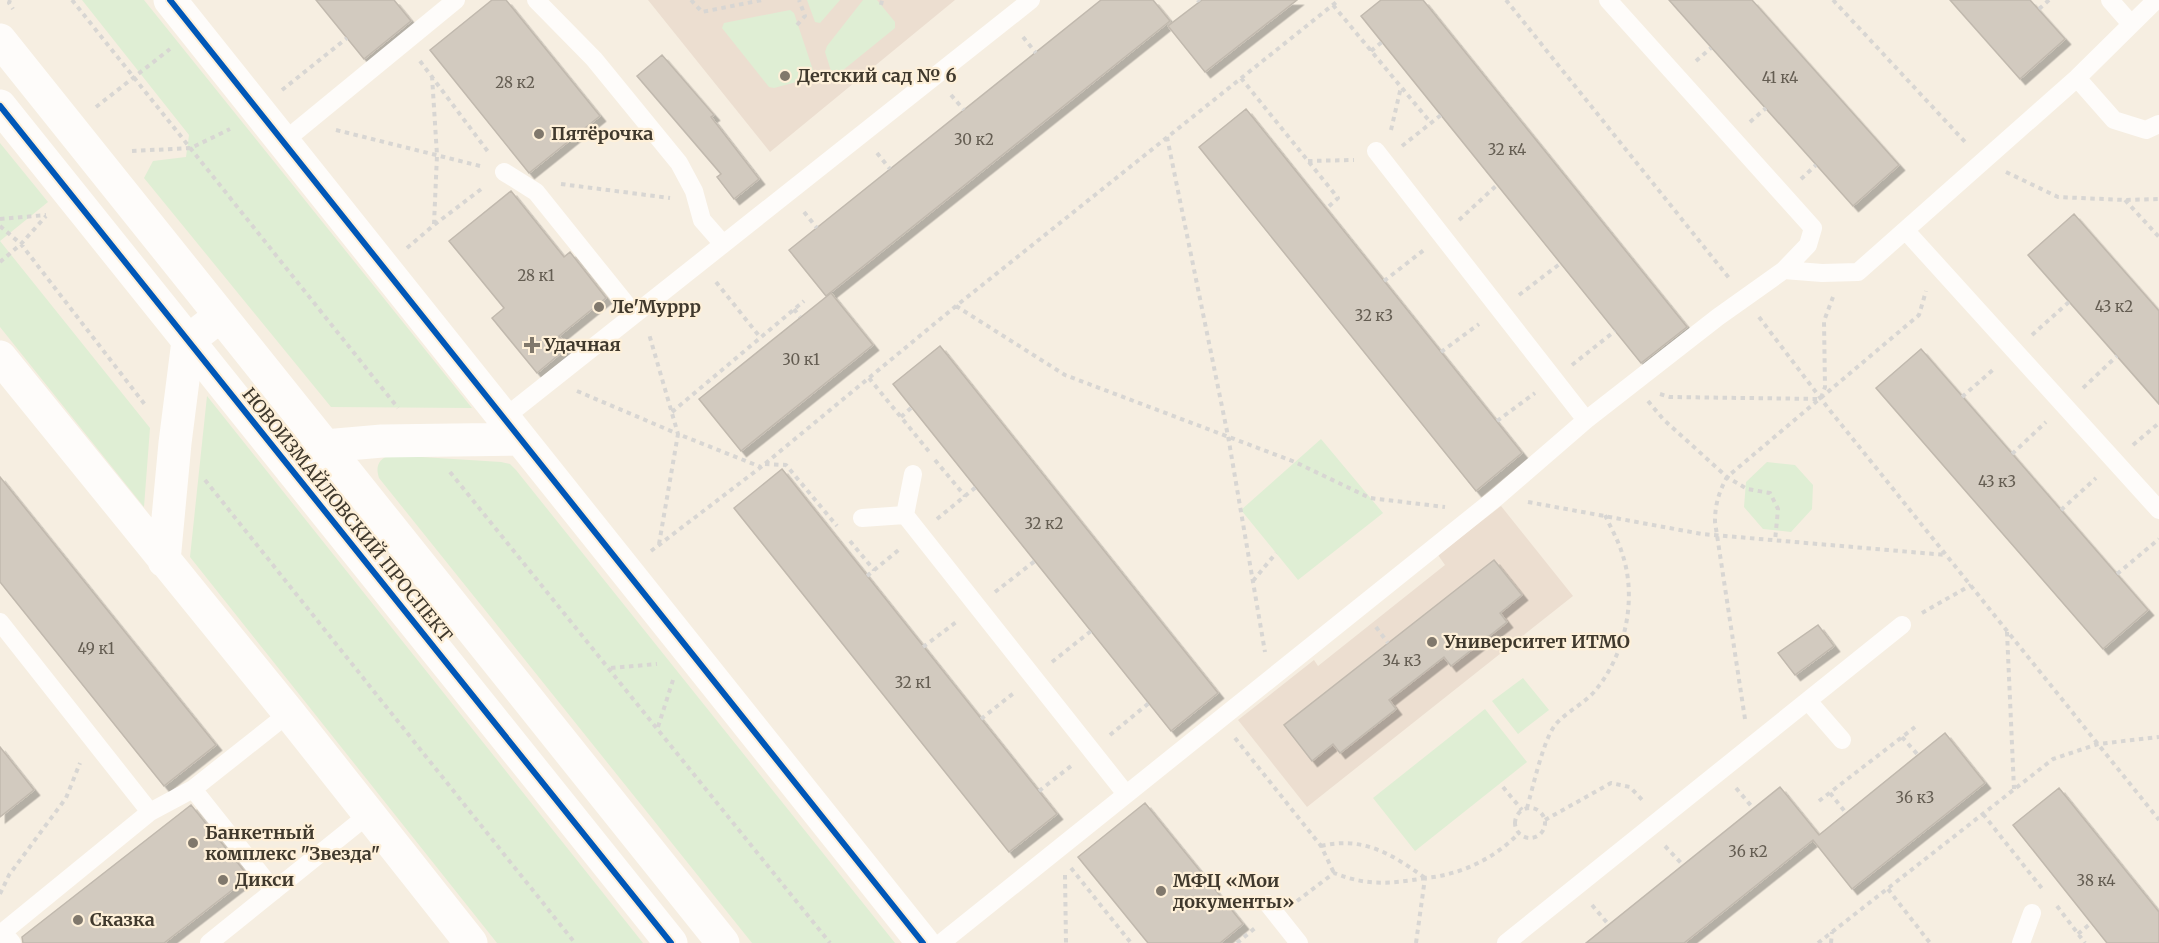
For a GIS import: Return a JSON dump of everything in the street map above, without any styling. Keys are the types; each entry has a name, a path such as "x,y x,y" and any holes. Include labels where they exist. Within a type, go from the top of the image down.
{"street":[{"path":"170,0 923,943"},
{"name":"НОВОИЗМАЙЛОВСКИЙ ПРОСПЕКТ","path":"0,40 723,943"},
{"name":"НОВОИЗМАЙЛОВСКИЙ ПРОСПЕКТ","path":"0,106 671,943"},
{"path":"164,561 175,443 188,341 220,316"},
{"path":"0,357 289,713 471,943"},
{"path":"293,471 325,446 511,428"}],"lane":[{"path":"283,142 456,0"},
{"path":"536,0 594,59 680,163 694,191 702,220 723,244"},
{"path":"511,428 556,378 1031,0"},
{"path":"941,943 1060,855 1126,794 1497,497 1586,420 1744,298 1784,270 1808,245 1813,228 1608,0"},
{"path":"2110,0 2131,24"},
{"path":"1784,270 1858,272 2077,78 2156,0"},
{"path":"2077,78 2114,120 2146,130 2159,124"},
{"path":"1380,156 1586,420"},
{"path":"504,172 536,192 638,312"},
{"path":"1906,231 2159,510"},
{"path":"913,474 905,515 1126,794"},
{"path":"862,518 905,515"},
{"path":"0,622 150,812"},
{"path":"1506,943 1902,625"},
{"path":"1808,701 1842,740"},
{"path":"5,936 150,812 193,789 289,713"},
{"path":"193,789 274,891"},
{"path":"209,943 369,815"},
{"path":"1273,910 1299,943"},
{"path":"2021,943 2032,913"}],"path":[{"path":"72,0 401,411"},
{"path":"691,0 702,12 762,0"},
{"path":"797,25 805,16 800,0"},
{"path":"648,553 763,465 956,306 1340,0"},
{"path":"1506,0 1744,298 1821,399 2159,820"},
{"path":"1833,0 1983,161 2058,196 2125,200 2159,199"},
{"path":"2038,9 2049,0"},
{"path":"1333,5 1431,123"},
{"path":"93,109 194,30"},
{"path":"279,93 347,38"},
{"path":"405,42 504,172"},
{"path":"1371,51 1382,42"},
{"path":"432,75 437,155 434,225"},
{"path":"1241,78 1338,198 1326,209"},
{"path":"1380,156 1401,87"},
{"path":"125,152 144,149 191,148 234,127"},
{"path":"334,129 504,172"},
{"path":"1167,137 1228,436 1269,678"},
{"path":"407,248 504,172"},
{"path":"536,192 548,182 697,202"},
{"path":"1384,281 1442,236 1497,185"},
{"path":"2125,200 2159,237"},
{"path":"0,219 47,215 21,244 0,262"},
{"path":"0,226 21,244 147,406"},
{"path":"700,262 760,337"},
{"path":"1441,352 1561,263"},
{"path":"1749,749 1717,535 1715,505 1727,477 1920,315 1929,281 1937,266"},
{"path":"1821,399 1825,387 1824,321 1843,273"},
{"path":"672,412 804,301"},
{"path":"956,306 1065,375 1295,462 1370,498 1478,512"},
{"path":"794,309 800,317"},
{"path":"638,312 678,434 659,544"},
{"path":"1497,421 1615,331"},
{"path":"722,369 728,375"},
{"path":"556,378 566,386 678,434 763,465 786,465 838,527"},
{"path":"869,378 965,496"},
{"path":"1632,384 1663,419 1727,477 1747,489 1770,493 1778,509 1775,541"},
{"path":"1683,397 1821,399"},
{"path":"901,417 912,407"},
{"path":"445,466 830,943"},
{"path":"203,478 575,943"},
{"path":"804,497 810,493"},
{"path":"1497,497 1717,535 1947,556"},
{"path":"1527,808 1554,726 1592,694 1602,681 1625,631 1629,593 1626,571 1622,554 1605,515"},
{"path":"846,536 874,570"},
{"path":"2118,574 2159,539"},
{"path":"1252,582 1276,553"},
{"path":"1902,625 1971,585"},
{"path":"2007,631 2014,789"},
{"path":"610,668 667,663"},
{"path":"658,728 675,673"},
{"path":"1219,719 1321,846 1334,873 1365,883 1389,884 1440,877 1462,871 1483,861 1519,833"},
{"path":"1819,801 1915,727"},
{"path":"0,894 9,875 66,798 91,737"},
{"path":"1902,737 1918,755"},
{"path":"1818,943 2053,759 2098,744 2159,737"},
{"path":"1545,820 1611,783 1630,787 1661,819"},
{"path":"1503,788 1522,810"},
{"path":"1830,793 1846,813"},
{"path":"1527,808 1535,808 1542,813 1545,820 1545,828 1540,835 1533,838 1519,833 1515,825 1516,816 1527,808"},
{"path":"1983,814 2049,897"},
{"path":"1321,846 1336,843 1383,850 1425,878"},
{"path":"1060,855 1066,943"},
{"path":"1060,855 1131,943"},
{"path":"1237,943 1273,910 1334,873"},
{"path":"1416,943 1425,878"},
{"path":"1888,889 1930,943"},
{"path":"2056,906 2085,943"},
{"path":"2078,934 2091,923"},
{"path":"1831,943 1832,932"}],"shaded area":[{"name":"Детский сад № 6","path":"648,0 955,0 770,152"},
{"name":"Университет ИТМО","path":"1501,506 1573,596 1307,807 1238,720 1314,660 1318,666 1445,565 1438,555"}],"green space":[{"path":"82,0 144,0 472,408 331,407 144,178 153,161 186,157 189,135"},
{"path":"807,0 840,0 820,23 815,22"},
{"path":"863,0 877,0 895,22 895,28 837,75 832,74 825,52 827,46"},
{"path":"790,10 794,13 814,73 811,78 774,88 769,87 722,28 724,23"},
{"path":"0,143 48,202 0,241"},
{"path":"0,241 150,428 144,507 0,327"},
{"path":"207,396 643,943 497,943 190,557"},
{"path":"1321,439 1383,513 1298,580 1241,510"},
{"path":"390,455 510,464 895,943 752,943 379,478 377,470 379,464"},
{"path":"1767,462 1795,465 1813,485 1812,509 1791,532 1763,529 1744,507 1746,482"},
{"path":"1523,678 1549,710 1518,734 1492,701"},
{"path":"1485,709 1527,762 1415,851 1373,798"}],"building":[{"path":"316,0 394,0 411,21 364,59"},
{"path":"492,0 506,0 600,116 529,173 430,50"},
{"path":"1101,0 1153,0 1170,21 826,296 789,250"},
{"path":"1202,0 1297,0 1205,72 1168,26"},
{"path":"1381,0 1423,0 1687,327 1641,363 1361,16"},
{"path":"1669,0 1752,0 1899,165 1853,206"},
{"path":"1950,0 2030,0 2065,39 2020,79"},
{"path":"662,55 714,115 711,117 759,179 734,199 717,177 721,174 637,76"},
{"path":"1246,109 1522,453 1476,491 1199,147"},
{"path":"511,191 564,257 570,252 606,298 559,336 568,347 537,373 492,318 504,308 449,241"},
{"path":"2074,214 2159,311 2159,404 2028,255"},
{"path":"831,293 873,345 741,451 699,399"},
{"path":"940,346 1218,693 1171,731 893,384"},
{"path":"1921,349 2148,610 2103,649 1876,388"},
{"path":"782,469 1057,814 1009,852 734,508"},
{"path":"0,477 216,745 164,786 0,582"},
{"path":"1494,560 1522,595 1500,613 1507,622 1451,666 1444,657 1389,700 1396,709 1340,753 1333,744 1312,761 1284,725"},
{"path":"1818,625 1834,646 1795,675 1778,653"},
{"path":"1945,733 1985,783 1852,889 1813,840 1684,943 1586,943 1780,787 1819,835"},
{"path":"0,747 34,790 0,817"},
{"path":"2059,788 2159,912 2159,943 2107,943 2013,825"},
{"name":"МФЦ «Мои документы»","path":"1145,803 1243,924 1220,943 1148,943 1078,857"},
{"path":"191,805 249,877 164,943 23,943 22,937"}],"cycle path":[{"path":"170,0 923,943"},
{"path":"0,106 671,943"}],"place":[{"name":"Детский сад № 6","path":"785,76"},
{"name":"Пятёрочка","path":"539,134"},
{"name":"Ле'Муррр","path":"599,307"},
{"name":"Удачная","path":"532,345"},
{"name":"Университет ИТМО","path":"1432,642"},
{"name":"Банкетный комплекс \"Звезда\"","path":"193,843"},
{"name":"Дикси","path":"223,880"},
{"name":"МФЦ «Мои документы»","path":"1161,891"},
{"name":"Сказка","path":"78,920"}]}
